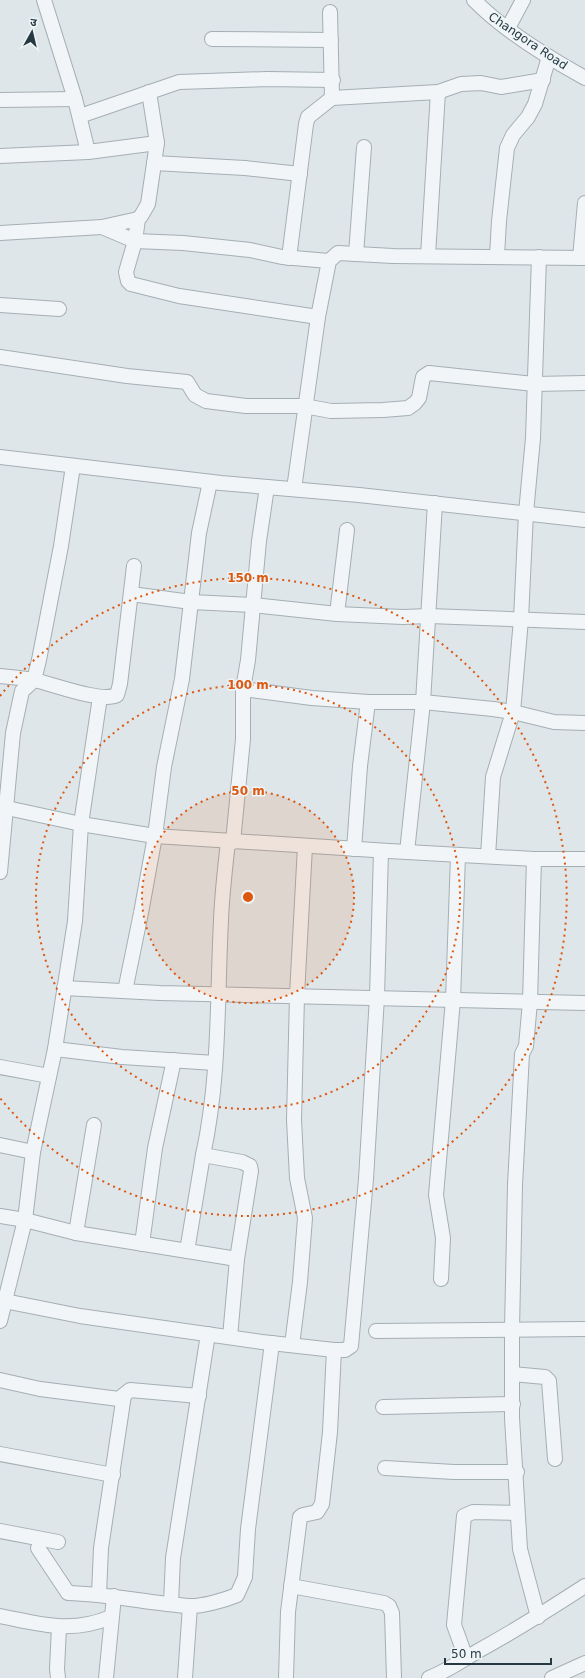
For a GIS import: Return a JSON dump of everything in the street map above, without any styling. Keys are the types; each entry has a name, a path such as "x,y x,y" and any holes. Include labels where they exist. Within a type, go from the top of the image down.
{"street":[{"path":"44,0 80,116 88,152"},
{"name":"Changora Road","path":"474,0 485,12 549,57 585,78"},
{"path":"508,28 523,0"},
{"path":"330,12 333,80 332,98"},
{"path":"212,39 331,40"},
{"path":"497,256 501,199 507,148 513,135 528,117 535,104 549,57"},
{"path":"80,116 179,82 267,79 333,80"},
{"path":"289,258 304,134 308,117 332,98 438,92 461,84 481,83 501,87 543,80"},
{"path":"149,92 157,142 148,204 138,219 135,241 126,272 128,281 131,284 179,296 318,317"},
{"path":"428,256 438,92"},
{"path":"0,100 75,99"},
{"path":"0,156 88,152 157,142"},
{"path":"356,254 364,148"},
{"path":"154,162 245,168 300,174"},
{"path":"294,489 304,406 318,317 329,261 338,253 582,258 585,203"},
{"path":"0,233 102,227 138,219"},
{"path":"102,227 135,241 183,243 222,247 289,258 329,261"},
{"path":"488,856 493,777 513,712 521,619 526,513 534,438 534,384 539,257"},
{"path":"0,305 59,309"},
{"path":"0,356 127,376 187,382 195,395 206,402 246,406 304,406 331,410 408,408 419,398 423,377 429,373 534,384 585,383"},
{"path":"0,457 210,482 435,503 585,520"},
{"path":"0,872 13,733 22,691 34,680 61,546 73,466"},
{"path":"125,991 155,836 164,767 182,679 199,533 210,482"},
{"path":"187,1251 203,1155 215,1063 220,994 221,919 243,739 243,689 248,660 259,541 267,487"},
{"path":"407,852 423,702 435,503"},
{"path":"337,614 347,530"},
{"path":"0,676 34,680 100,697 112,698 117,695 119,691 132,594 134,566"},
{"path":"132,594 191,602 253,605 337,614 585,622"},
{"path":"243,689 312,698 368,702 423,702 513,712 554,722 585,723"},
{"path":"0,1321 2,1301 25,1220 33,1152 55,1049 75,921 81,824 100,697"},
{"path":"354,849 360,766 368,702"},
{"path":"7,808 81,824 155,836 381,851 534,859 585,859"},
{"path":"292,1345 300,1282 305,1218 297,1178 294,1126 297,995 305,846"},
{"path":"2,1301 80,1316 272,1343 334,1350 348,1349 352,1341 366,1179 377,997 381,851"},
{"path":"441,1279 443,1238 436,1195 453,1000 458,855"},
{"path":"534,859 530,1002 526,1046 522,1054 515,1185 512,1374 517,1472 517,1513 520,1549 538,1617"},
{"path":"64,988 220,994 585,1003"},
{"path":"55,1049 122,1057 215,1063"},
{"path":"142,1244 155,1148 174,1060"},
{"path":"0,1066 49,1076"},
{"path":"76,1232 94,1125"},
{"path":"0,1145 33,1152"},
{"path":"203,1155 242,1162 250,1166 251,1178 237,1259 230,1337"},
{"path":"0,1216 142,1244 237,1259"},
{"path":"376,1331 585,1329"},
{"path":"171,1603 173,1558 208,1334"},
{"path":"38,1548 68,1593 99,1594 190,1606 228,1599 237,1595 245,1577 248,1530 272,1343"},
{"path":"286,1678 288,1612 300,1517 317,1512 322,1504 330,1432 334,1350"},
{"path":"512,1374 545,1377 549,1381 555,1459"},
{"path":"0,1380 40,1389 119,1399 130,1390 199,1396"},
{"path":"99,1594 101,1548 124,1395"},
{"path":"383,1407 513,1404"},
{"path":"0,1454 113,1475"},
{"path":"385,1468 454,1472 517,1472"},
{"path":"466,1658 454,1625 464,1516 473,1512 517,1513"},
{"path":"0,1531 58,1542"},
{"path":"291,1586 384,1603 388,1606 392,1613 394,1678"},
{"path":"429,1678 450,1674 466,1658 538,1617 585,1586"},
{"path":"106,1678 114,1596"},
{"path":"185,1678 190,1606"},
{"path":"0,1616 59,1627 79,1626 111,1617"},
{"path":"58,1678 59,1627"},
{"path":"552,1678 585,1662"}]}
